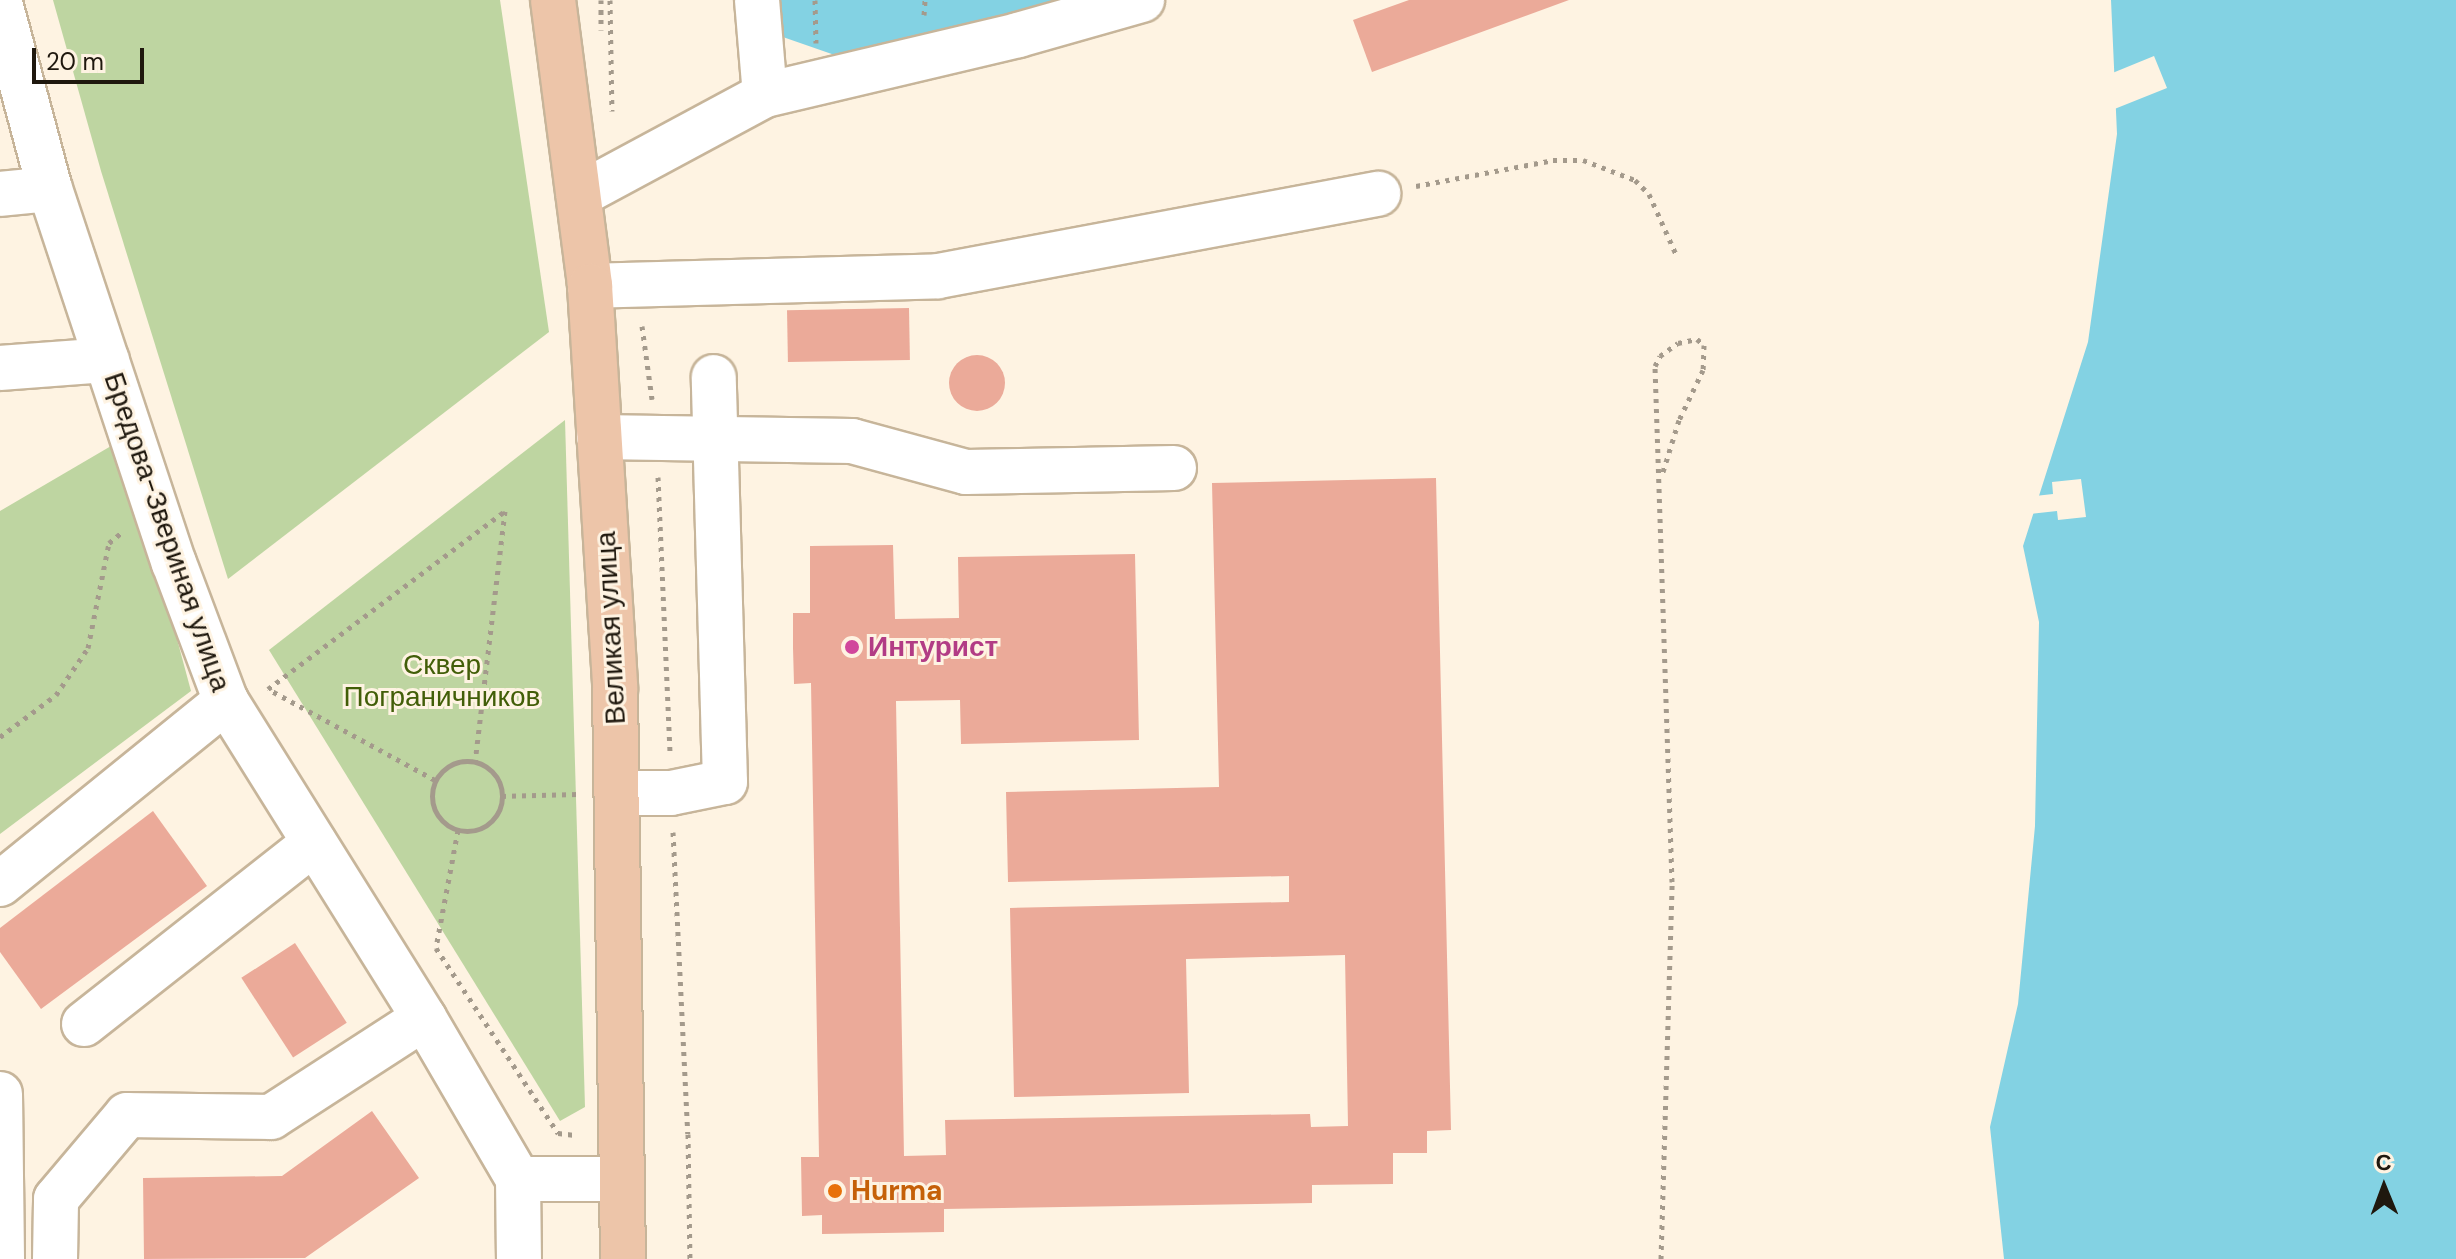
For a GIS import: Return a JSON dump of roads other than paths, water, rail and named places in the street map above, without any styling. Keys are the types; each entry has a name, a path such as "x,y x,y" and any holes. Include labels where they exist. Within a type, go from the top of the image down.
{"main road":[{"name":"Великая улица","path":"553,0 579,195 609,285 599,437 603,793 622,1179 623,1259"}],"street":[{"path":"757,0 765,95"},
{"path":"579,195 765,95 1018,35 1142,0"},
{"name":"Бредова-Звериная улица","path":"0,3 50,189 155,505 226,701 424,1018 518,1179"},
{"path":"0,194 50,189"},
{"path":"609,285 938,276 1378,194"},
{"path":"0,368 107,360"},
{"path":"603,793 671,793 725,782 714,377"},
{"path":"599,437 852,441 966,472 1174,468"},
{"path":"0,884 226,701"},
{"path":"84,1024 314,843"},
{"path":"55,1259 56,1199 127,1115 271,1117 424,1018"},
{"path":"0,1094 2,1259"},
{"path":"519,1259 518,1179 622,1179"}],"water":[{"path":"779,0 1078,0 849,60 780,36"},
{"path":"2111,0 2456,0 2456,1259 2004,1259 1990,1127 2018,1004 2035,826 2039,622 2023,546 2088,342 2117,134"}],"place":[{"name":"Интурист","path":"852,647"},
{"name":"Hurma","path":"835,1191"}],"park label":[{"name":"Сквер Пограничников","path":"442,681"}]}
